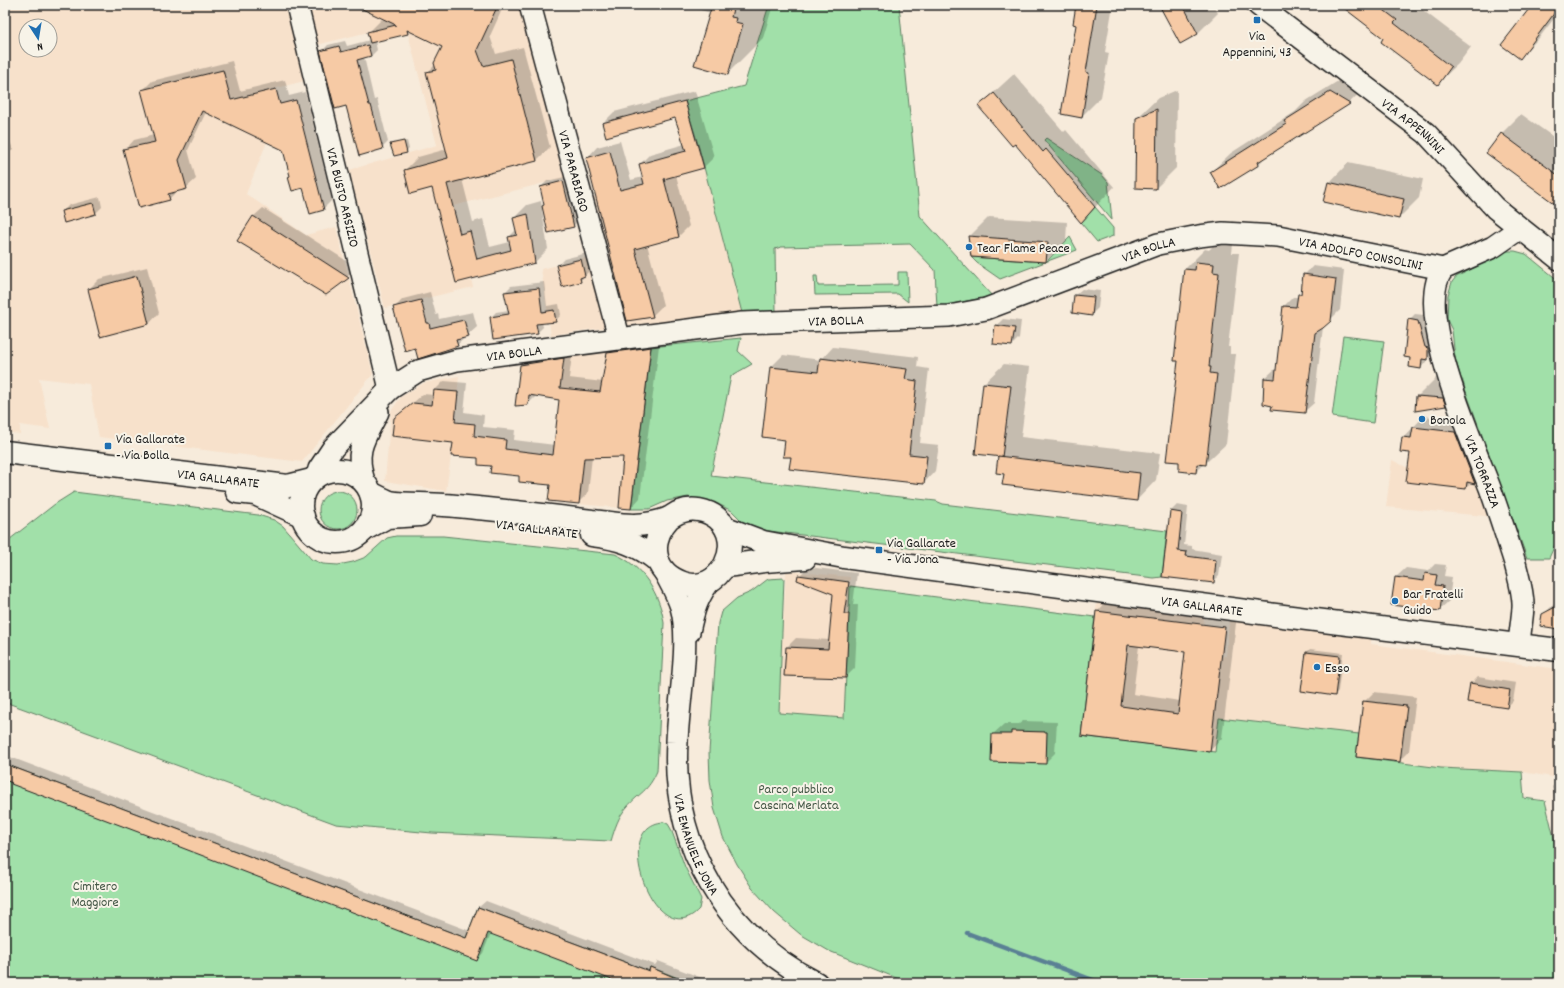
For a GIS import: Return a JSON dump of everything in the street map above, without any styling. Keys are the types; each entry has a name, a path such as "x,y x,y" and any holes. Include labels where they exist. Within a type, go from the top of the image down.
{"main road":[{"name":"VIA GALLARATE","path":"5,452 288,486 315,478 328,471 341,470 352,473 367,487 389,502 443,504 634,526 669,518 680,511 693,509 706,512 717,518 726,528 764,542 844,558 1275,615 1559,650"},
{"name":"VIA GALLARATE","path":"5,464 255,494 303,516 313,532 330,541 349,540 387,517 437,514 612,538 632,543 661,566 673,579 684,584 696,585 719,572 764,560 844,558"},
{"path":"303,516 301,507 302,497 315,478"},
{"path":"365,529 373,512 367,487"},
{"path":"661,566 655,550 656,538 661,527 669,518"},
{"path":"719,572 730,553 730,540 726,528"}],"street":[{"name":"VIA BUSTO ARSIZIO","path":"297,5 390,389"},
{"name":"VIA PARABIAGO","path":"530,5 619,338"},
{"name":"VIA APPENNINI","path":"1258,5 1426,132 1485,198 1519,228 1559,259"},
{"path":"1443,269 1493,247 1519,228"},
{"name":"VIA BOLLA","path":"315,478 319,469 333,448 390,389 418,371 457,360 742,322 920,317 973,312 986,309 1144,249 1170,241 1223,233 1278,236"},
{"name":"VIA ADOLFO CONSOLINI","path":"1278,236 1443,269"},
{"name":"VIA TORRAZZA","path":"1443,269 1437,276 1434,290 1435,317 1446,376 1490,490 1515,564 1523,606 1519,644"},
{"name":"VIA BOLLA","path":"367,487 359,466 361,444 390,389"},
{"name":"VIA EMANUELE JONA","path":"661,566 681,607 684,631 676,763 681,809 692,846 711,886 724,905 747,933 781,962 817,983"},
{"name":"VIA EMANUELE JONA","path":"683,658 694,608 705,587 719,572"}],"shaded area":[{"path":"5,5 293,5 312,79 204,107 202,111 267,142 246,194 306,235 336,227 373,374 302,462 99,437 89,384 39,378 50,429 20,425 20,434 5,432"},
{"path":"299,5 528,5 572,176 453,206 473,287 385,308 349,170 437,145 407,30 396,25 309,47"},
{"path":"704,168 742,313 710,318 616,326 551,335 541,269 594,256 582,200"},
{"path":"651,347 631,509 548,501 564,358"},
{"path":"459,376 446,491 385,481 391,411 401,397 424,383"},
{"path":"1392,460 1408,468 1482,478 1496,517 1386,507"},
{"path":"786,571 850,577 844,718 778,713"},
{"path":"1098,594 1205,609 1200,653 1226,656 1230,612 1372,629 1371,644 1559,669 1559,778 1522,772 1441,768 1356,757 1359,734 1219,718 1215,752 1081,736"}],"green space":[{"path":"769,5 899,5 920,216 992,296 937,307 935,270 910,244 781,247 775,249 776,312 742,313 699,148 685,101 744,86"},
{"path":"1046,138 1102,175 1108,182 1112,220 1044,140"},
{"path":"1095,207 1113,228 1113,236 1097,242 1081,223"},
{"path":"1070,237 1077,250 1046,261"},
{"path":"1507,251 1515,251 1526,254 1559,281 1559,536 1549,558 1527,558 1461,378 1455,358 1452,330 1447,320 1448,295 1452,282 1456,277"},
{"path":"971,257 1045,262 1000,279"},
{"path":"898,272 907,272 908,302 898,294 815,295 814,276 817,276 818,286 898,285"},
{"path":"1343,336 1384,341 1373,423 1332,417"},
{"path":"741,338 738,351 752,364 731,376 711,476 936,501 943,504 1167,531 1162,577 1154,578 761,530 747,526 732,511 718,504 688,497 667,501 649,509 631,509 651,347"},
{"path":"338,491 351,497 357,510 351,523 338,529 325,523 319,510 325,497"},
{"path":"74,492 258,515 274,520 283,526 311,559 323,564 338,565 353,562 366,557 387,538 396,536 443,536 615,554 625,559 642,573 659,602 664,623 657,771 654,778 647,788 621,815 611,841 432,833 336,824 5,702 5,543 55,504"},
{"name":"Parco pubblico Cascina Merlata","path":"784,578 779,713 844,718 850,586 1095,617 1081,736 1215,752 1219,718 1359,734 1356,757 1441,768 1522,772 1524,798 1545,801 1559,858 1559,983 909,983 829,951 800,934 774,912 752,888 723,837 714,808 710,780 709,752 718,623 721,612 737,598 751,592 768,579"},
{"name":"Cimitero Maggiore","path":"5,764 466,938 478,907 649,971 650,967 691,983 5,983"},
{"path":"664,822 668,824 671,829 685,867 701,899 699,909 683,919 668,915 654,902 644,884 639,863 640,843 647,828"}],"building":[{"path":"354,5 498,5 477,50 483,66 511,59 537,161 447,184 460,234 470,231 477,259 511,250 508,237 517,235 513,218 528,214 535,263 456,283 432,188 410,194 404,170 448,158 426,72 436,70 434,63 442,47 407,30 408,34 370,43 367,32 396,25"},
{"path":"712,5 734,5 731,17 736,18 735,22 743,24 728,75 694,65"},
{"path":"1076,5 1097,5 1086,72 1089,73 1082,118 1061,114 1076,25 1073,24"},
{"path":"1159,5 1183,5 1198,34 1180,44"},
{"path":"1340,5 1377,5 1397,20 1394,23 1451,67 1438,85 1381,42 1383,38"},
{"path":"1532,5 1559,5 1559,7 1520,59 1501,45"},
{"path":"368,45 371,56 357,60 383,149 359,156 346,106 335,109 320,51 339,46 341,52"},
{"path":"223,70 231,100 276,89 280,104 296,100 324,210 310,214 303,188 292,191 288,177 290,176 283,150 202,111 179,160 187,189 168,194 170,200 139,208 123,149 155,142 141,90"},
{"path":"1330,92 1350,104 1258,162 1259,165 1220,189 1210,172 1286,124 1284,121"},
{"path":"994,93 1043,152 1046,149 1095,207 1081,223 1015,144 1012,146 978,106"},
{"path":"685,101 704,168 664,179 679,237 635,249 653,317 627,321 586,158 610,151 620,190 644,184 639,164 686,151 675,118 606,137 602,123"},
{"path":"1157,109 1156,189 1135,188 1136,118"},
{"path":"1501,133 1559,176 1559,207 1486,153"},
{"path":"404,141 407,153 394,156 390,144"},
{"path":"563,181 574,227 548,233 542,206 544,205 540,187"},
{"path":"1328,182 1404,199 1399,219 1323,202"},
{"path":"93,203 96,214 64,223 61,211"},
{"path":"253,216 349,278 326,295 237,241"},
{"path":"968,236 1048,242 1046,262 971,257"},
{"path":"581,259 585,276 580,278 581,282 562,287 556,265"},
{"path":"1196,262 1214,264 1213,272 1219,273 1209,367 1211,367 1210,373 1217,374 1206,465 1197,464 1196,473 1179,471 1179,462 1166,461 1178,361 1174,361 1184,269 1195,270"},
{"path":"1303,274 1336,279 1331,321 1315,333 1305,413 1271,410 1272,406 1263,404 1264,378 1275,379 1283,306 1296,307 1298,294 1301,294"},
{"path":"137,276 149,324 100,337 88,289"},
{"path":"539,288 542,312 554,310 556,322 536,324 538,334 493,340 490,317 509,314 504,292"},
{"path":"1074,295 1094,297 1092,316 1072,313"},
{"path":"421,300 427,323 429,323 430,328 464,320 469,337 456,340 458,346 418,359 415,348 405,351 393,307"},
{"path":"1408,319 1418,321 1425,347 1428,348 1428,360 1422,359 1421,369 1409,367 1410,358 1404,357"},
{"path":"995,325 1015,328 1012,346 993,344"},
{"path":"651,347 631,509 619,508 623,457 584,458 579,504 548,501 550,485 519,482 519,476 490,473 491,466 478,465 478,458 451,456 453,443 392,436 394,418 413,403 432,405 434,390 458,392 455,422 475,424 474,436 506,440 505,449 553,455 559,400 529,395 528,405 515,406 520,365 564,358 560,388 600,392 607,353"},
{"path":"820,358 907,369 905,379 917,381 909,454 927,456 924,484 789,469 791,457 783,457 785,440 762,437 770,367 818,372"},
{"path":"983,383 1011,386 1002,457 975,454"},
{"path":"1416,396 1443,398 1446,406 1415,411"},
{"path":"1413,427 1455,432 1475,484 1467,482 1466,489 1406,482 1410,453 1400,452 1402,437 1411,438"},
{"path":"998,456 1140,473 1137,501 1002,485 1004,474 996,473"},
{"path":"1170,511 1182,513 1178,551 1187,552 1186,556 1216,560 1214,583 1162,577"},
{"path":"1425,573 1437,575 1435,585 1443,586 1440,611 1391,605 1395,577 1424,581"},
{"path":"798,575 849,582 844,614 849,614 846,678 784,676 786,647 828,649 833,594 797,580"},
{"path":"1559,605 1559,629 1540,626 1542,614"},
{"path":"1096,611 1225,627 1210,752 1081,736","holes":["1128,645 1185,652 1178,714 1121,706"]},
{"path":"1306,652 1340,656 1335,696 1301,691"},
{"path":"1470,683 1510,690 1507,708 1467,702"},
{"path":"1363,701 1407,706 1400,762 1356,757"},
{"path":"1011,731 1047,732 1046,764 991,762 992,734 1011,734"},
{"path":"5,764 466,938 478,907 649,971 650,967 688,983 620,983 488,933 477,961 342,908 341,909 11,784 12,783 5,780"}],"waterway":[{"path":"967,933 1101,983"}],"place":[{"name":"Via Appennini, 43","path":"1257,20"},
{"name":"Tear Flame Peace","path":"969,247"},
{"name":"Bonola","path":"1422,419"},
{"name":"Via Gallarate - Via Bolla","path":"108,446"},
{"name":"Via Gallarate - Via Jona","path":"879,550"},
{"name":"Bar Fratelli Guido","path":"1395,601"},
{"name":"Esso","path":"1317,667"}]}
